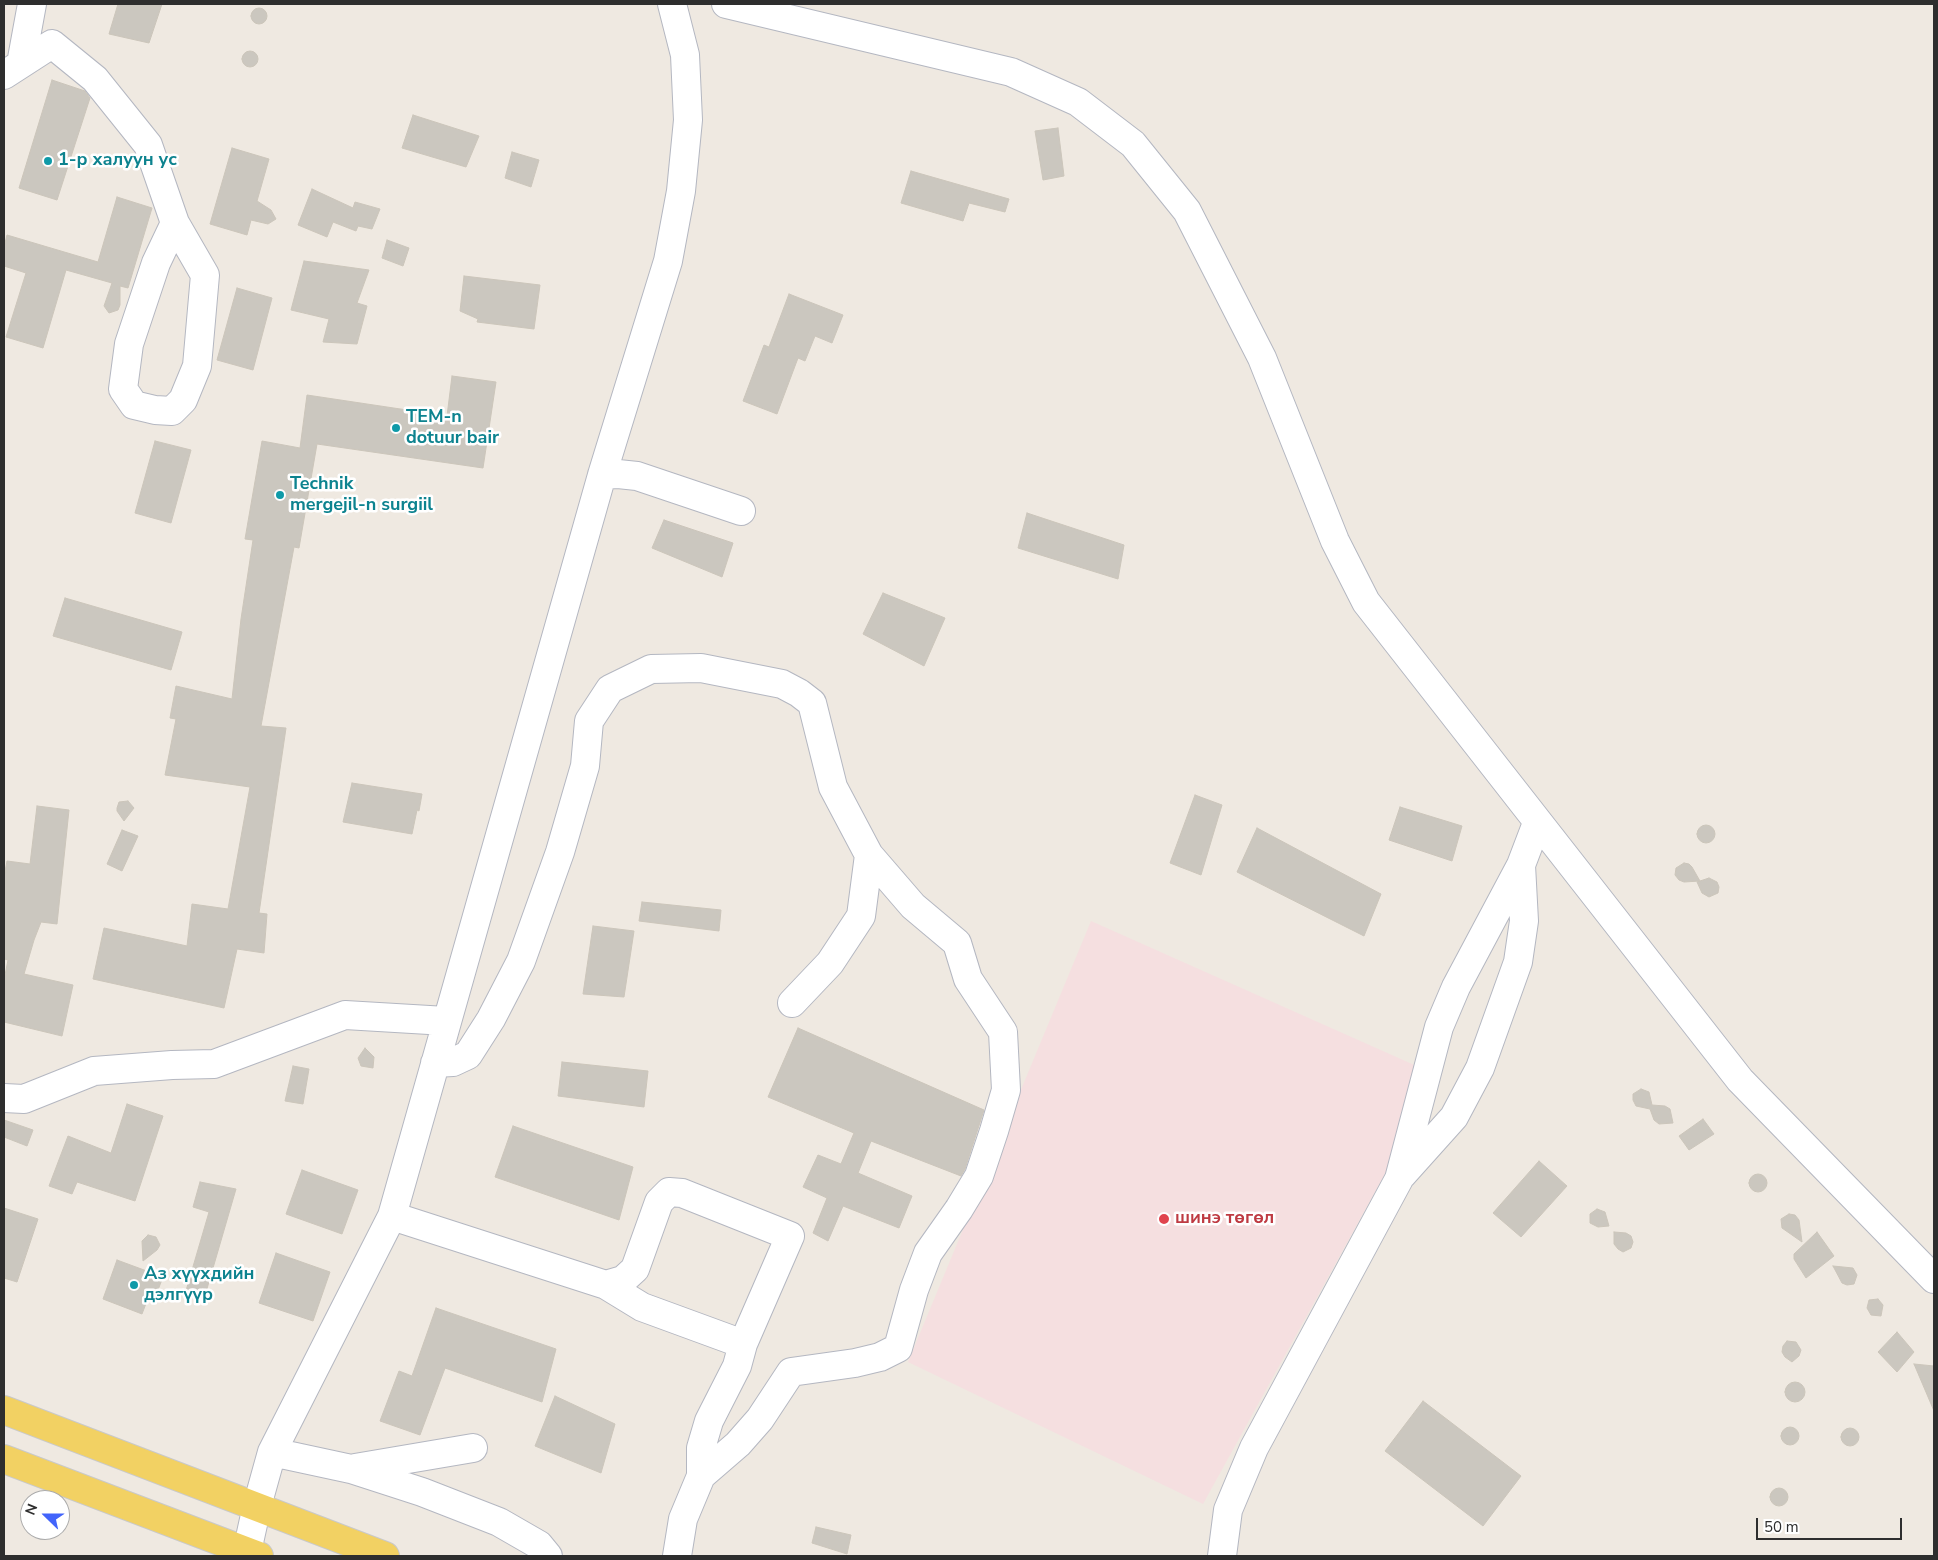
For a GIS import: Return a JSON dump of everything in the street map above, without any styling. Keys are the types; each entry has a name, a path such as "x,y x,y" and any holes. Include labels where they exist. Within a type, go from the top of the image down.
{"main road":[{"path":"4,1410 384,1556"},
{"path":"4,1459 251,1555"}],"street":[{"path":"12,69 32,4"},
{"path":"251,1555 257,1506 272,1452 392,1216 602,475 668,261 681,191 688,120 685,55 672,4"},
{"path":"726,4 1011,72 1078,102 1133,144 1187,211 1257,349 1335,541 1366,602 1537,823 1740,1080 1934,1278"},
{"path":"12,69 52,44 95,79 148,145 175,223 205,275 198,366 183,400 172,411 155,410 134,405 123,389 129,344 156,263 175,223"},
{"path":"602,475 637,476 741,511"},
{"path":"435,1064 453,1062 468,1055 491,1019 521,961 560,852 585,766 589,721 610,689 651,669 701,668 782,684 812,703 833,787 869,855 913,906 957,943 968,980 1003,1032 1006,1090 978,1176 959,1209 928,1253 914,1290 898,1348 880,1358 792,1372 760,1419 744,1437 700,1476"},
{"path":"1222,1556 1228,1510 1254,1448 1399,1179 1439,1027 1456,987 1521,865 1537,823"},
{"path":"792,1003 830,963 861,916 869,855"},
{"path":"1399,1179 1454,1118 1480,1068 1518,962 1524,920 1521,865"},
{"path":"4,1098 24,1098 94,1071 214,1064 344,1015 446,1021"},
{"path":"606,1285 623,1280 634,1269 659,1202 669,1192 682,1193 790,1236 743,1344 737,1366 709,1420 700,1448 700,1476 683,1518 677,1556"},
{"path":"392,1216 606,1285 642,1307 743,1344"},
{"path":"351,1469 473,1448"},
{"path":"272,1452 351,1469 422,1492 499,1522 539,1545 548,1556"}],"shaded area":[{"name":"шинэ төгөл","path":"1091,921 1439,1076 1203,1504 908,1362"}],"building":[{"path":"118,4 162,4 149,43 109,34"},
{"path":"256,8 262,8 267,13 265,22 256,24 251,19 251,13"},
{"path":"247,51 253,51 258,56 256,65 247,67 242,62 242,56"},
{"name":"1-р халуун ус","path":"52,80 85,91 90,98 57,200 19,188"},
{"path":"413,115 479,136 466,167 402,148"},
{"path":"1058,128 1064,176 1043,180 1035,131"},
{"path":"232,148 269,159 257,201 271,210 276,219 268,224 251,220 247,235 210,224"},
{"path":"512,152 539,160 531,187 505,178"},
{"path":"911,171 1009,199 1005,212 969,203 963,221 901,203"},
{"path":"312,189 353,208 355,202 380,209 372,229 358,226 356,231 333,222 327,237 298,225"},
{"path":"117,197 152,208 128,288 120,286 120,305 118,310 109,313 104,306 112,283 66,270 43,348 6,337 26,273 4,266 4,247 7,235 98,262"},
{"path":"387,240 409,248 403,266 382,258"},
{"path":"304,261 369,270 357,303 367,306 357,344 323,342 329,319 291,310"},
{"path":"464,276 540,285 534,329 477,322 478,319 460,311"},
{"path":"237,288 272,298 253,370 217,360"},
{"path":"789,294 843,315 832,343 815,336 805,361 798,358 777,414 743,401 764,345 769,347"},
{"path":"452,376 496,382 483,468 317,444 299,548 294,547 261,726 286,728 259,913 267,914 264,953 237,949 224,1008 93,979 104,928 187,946 192,904 228,909 250,787 165,775 176,719 170,718 176,686 232,699 241,619 253,540 245,539 262,441 300,448 307,395 447,416"},
{"path":"155,441 191,450 171,523 135,513"},
{"path":"1027,513 1124,545 1118,579 1018,548"},
{"path":"664,520 733,543 722,577 652,548"},
{"path":"883,593 945,618 924,666 863,634"},
{"path":"65,598 182,632 171,670 53,636"},
{"path":"352,783 422,794 412,834 343,822"},
{"path":"1195,795 1222,805 1201,875 1170,863"},
{"path":"128,801 134,808 124,821 117,808 119,802"},
{"path":"37,806 69,810 57,924 41,922 24,974 73,985 62,1036 4,1022 4,980 8,960 4,959 4,877 7,861 30,864"},
{"path":"1400,807 1462,826 1452,861 1389,840"},
{"path":"1702,825 1710,825 1715,830 1713,841 1702,843 1697,838 1697,830"},
{"path":"1257,828 1381,894 1364,936 1237,872"},
{"path":"122,830 138,836 122,871 107,864"},
{"path":"1684,863 1692,867 1700,881 1684,882 1679,880 1675,875 1676,868"},
{"path":"1709,878 1717,882 1719,887 1718,893 1709,897 1702,893 1697,882"},
{"path":"642,902 721,910 719,931 639,921"},
{"path":"593,926 634,931 624,997 583,994"},
{"path":"798,1028 984,1110 961,1176 871,1141 858,1173 912,1196 899,1228 843,1206 828,1241 813,1233 827,1198 803,1187 818,1155 841,1164 854,1133 768,1097"},
{"path":"365,1048 374,1057 373,1068 361,1066 358,1058"},
{"path":"562,1062 648,1071 644,1107 558,1096"},
{"path":"293,1066 309,1069 303,1104 285,1101"},
{"path":"1641,1089 1649,1092 1652,1105 1665,1106 1670,1109 1673,1123 1659,1124 1654,1120 1650,1109 1636,1106 1633,1094"},
{"path":"127,1104 163,1116 135,1201 77,1182 72,1194 49,1186 68,1136 111,1153"},
{"path":"1703,1119 1714,1134 1689,1150 1679,1136"},
{"path":"4,1120 33,1130 27,1146 4,1137"},
{"path":"513,1126 633,1167 619,1220 495,1177"},
{"path":"1539,1161 1567,1186 1521,1237 1493,1213"},
{"path":"302,1170 358,1190 342,1234 286,1214"},
{"path":"1754,1174 1762,1174 1767,1179 1765,1190 1754,1192 1749,1187 1749,1179"},
{"path":"200,1182 236,1189 204,1299 185,1294 209,1212 193,1207"},
{"path":"4,1208 38,1219 17,1282 4,1278"},
{"path":"1597,1209 1605,1212 1609,1226 1598,1227 1590,1223 1590,1214"},
{"path":"1789,1214 1795,1215 1799,1220 1802,1242 1782,1228 1781,1219"},
{"path":"1614,1232 1626,1233 1631,1236 1633,1242 1631,1248 1623,1252 1618,1249 1614,1244"},
{"path":"1817,1232 1834,1256 1806,1278 1794,1259 1794,1254"},
{"path":"148,1235 156,1237 160,1245 157,1250 143,1261 142,1241"},
{"path":"276,1253 330,1272 313,1321 259,1303"},
{"name":"Аз хүүхдийн дэлгүүр","path":"117,1260 163,1277 156,1295 150,1293 142,1314 103,1299"},
{"path":"1833,1266 1853,1268 1857,1275 1854,1284 1847,1285 1842,1283"},
{"path":"1878,1299 1883,1305 1881,1316 1871,1315 1867,1308 1869,1300"},
{"path":"436,1308 556,1349 542,1402 445,1368 420,1435 380,1421 399,1371 412,1376"},
{"path":"1897,1332 1914,1352 1897,1372 1878,1352"},
{"path":"1787,1341 1796,1342 1801,1350 1799,1356 1792,1362 1782,1352 1783,1346"},
{"path":"1914,1364 1934,1366 1934,1411"},
{"path":"1795,1382 1802,1385 1805,1392 1802,1399 1795,1402 1788,1399 1785,1392 1788,1385"},
{"path":"555,1396 615,1424 601,1473 535,1446"},
{"path":"1423,1401 1521,1476 1483,1526 1385,1451"},
{"path":"1786,1427 1794,1427 1799,1432 1797,1443 1786,1445 1781,1440 1781,1432"},
{"path":"1846,1428 1854,1428 1859,1433 1857,1444 1846,1446 1841,1441 1841,1433"},
{"path":"1775,1488 1783,1488 1788,1493 1786,1504 1775,1506 1770,1501 1770,1493"},
{"path":"816,1527 851,1535 847,1554 812,1543"}],"place":[{"name":"1-р халуун ус","path":"48,161"},
{"name":"TEM-n dotuur bair","path":"396,428"},
{"name":"Technik mergejil-n surgiil","path":"280,495"},
{"name":"шинэ төгөл","path":"1164,1219"},
{"name":"Аз хүүхдийн дэлгүүр","path":"134,1285"}]}
